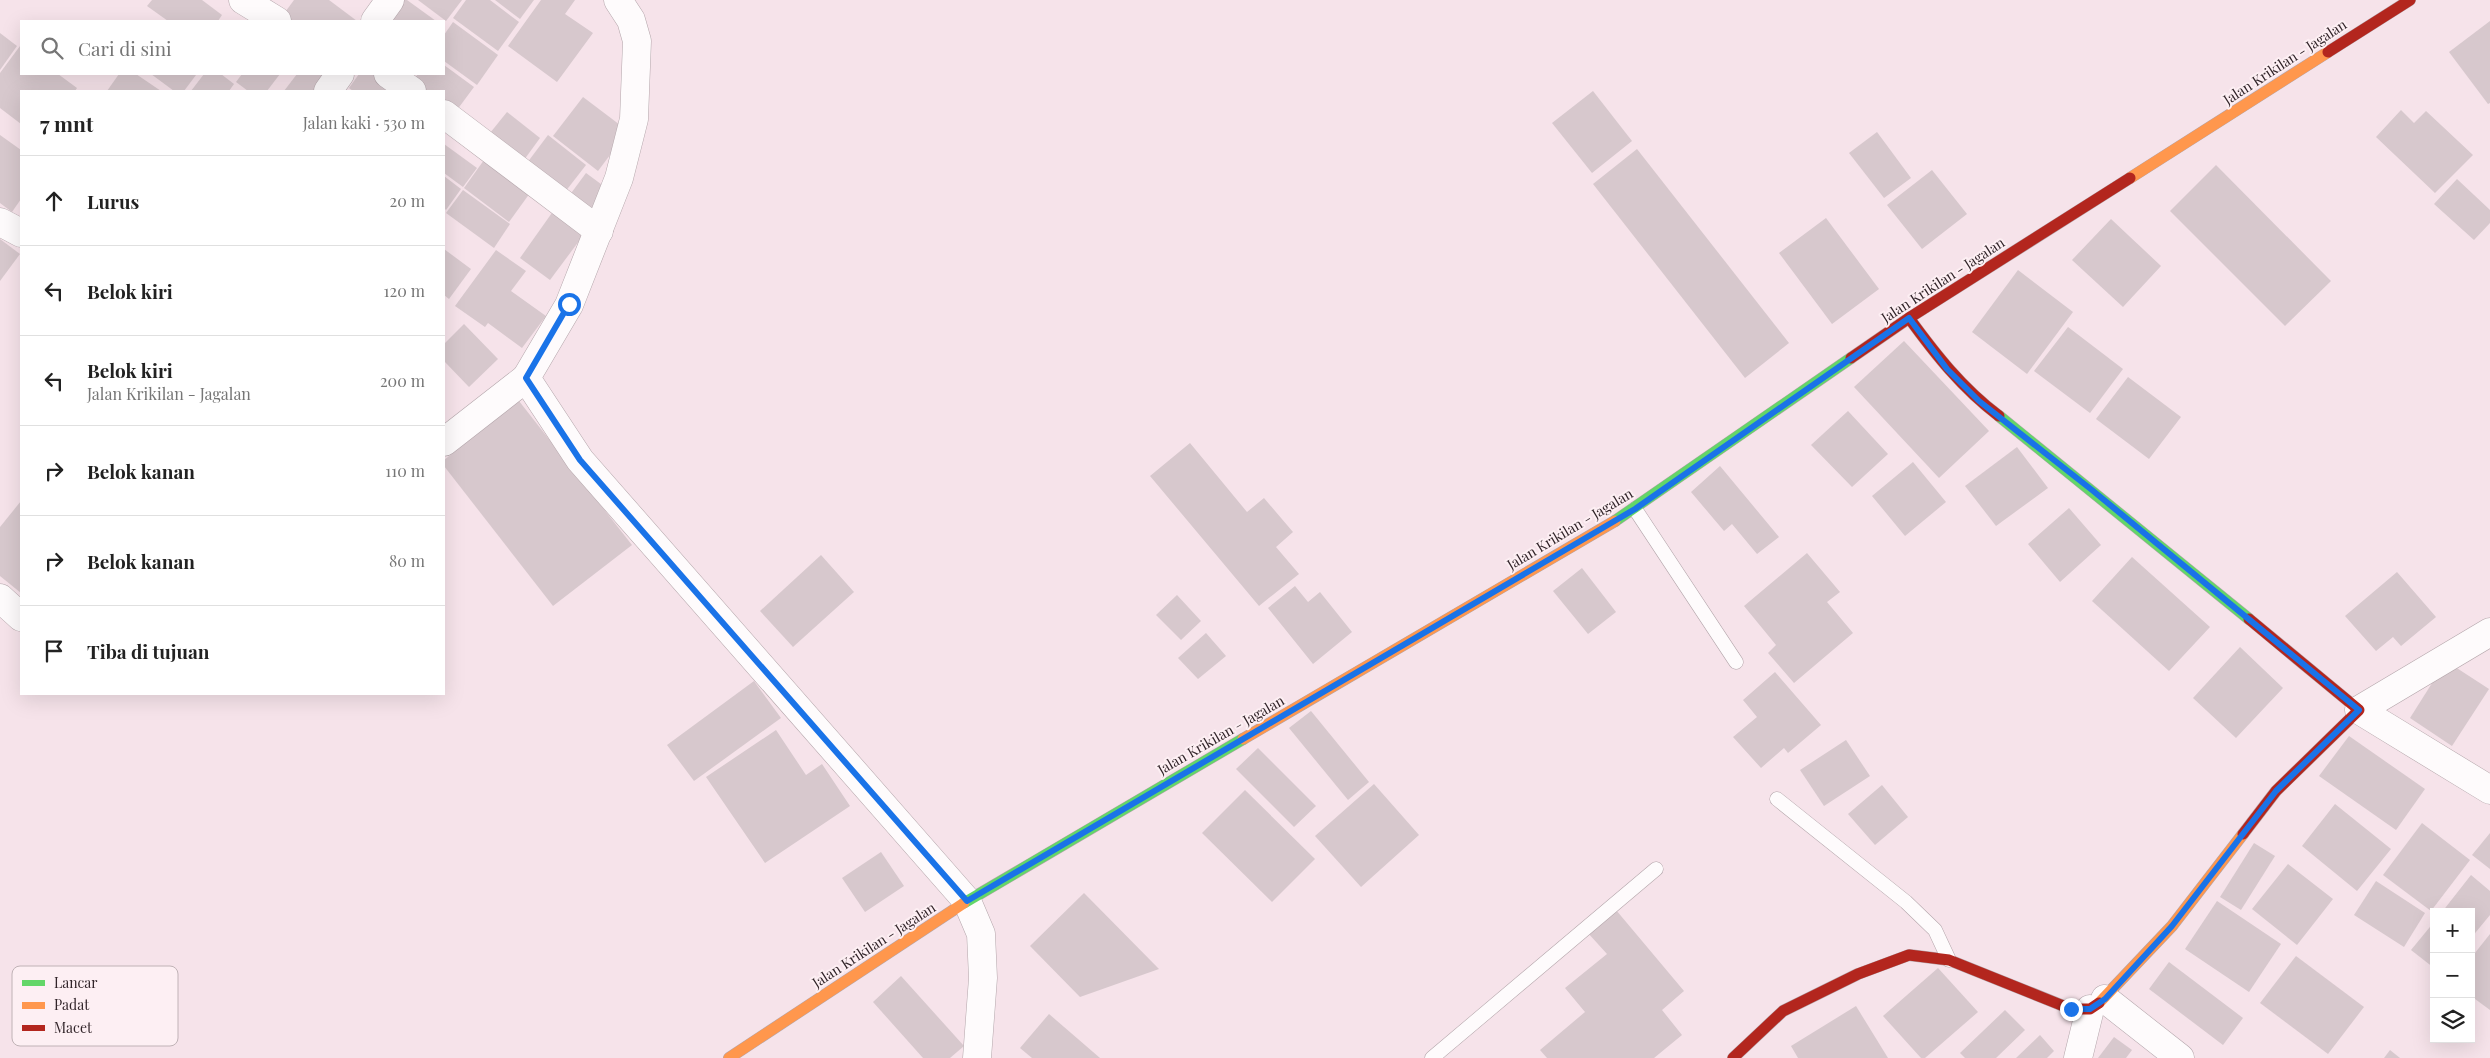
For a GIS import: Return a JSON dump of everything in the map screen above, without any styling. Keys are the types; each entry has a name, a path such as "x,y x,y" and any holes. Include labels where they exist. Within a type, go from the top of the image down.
{"street":[{"path":"243,0 275,20"},
{"path":"376,20 390,0"},
{"path":"445,441 526,378 569,304 599,231 619,178 634,119 637,42 631,20 618,0"},
{"name":"Jalan Krikilan - Jagalan","path":"729,1058 967,901 1635,509 1909,318 2410,0"},
{"path":"329,90 339,75"},
{"path":"389,75 411,90"},
{"path":"445,115 599,231"},
{"path":"0,222 20,232"},
{"path":"1909,318 1947,369 1979,401 2092,490 2359,710 2490,790"},
{"path":"526,378 580,460 967,901 981,934 983,978 978,1058"},
{"path":"2078,1058 2098,1004 2172,926 2276,791 2359,710 2490,632"},
{"path":"1733,1058 1784,1011 1858,974 1908,955 1949,960 2071,1009 2098,1004 2180,1058"}],"lane":[{"path":"1635,509 1736,662"},
{"path":"1777,800 1918,913 1935,930 1949,960"},
{"path":"1432,1058 1656,869"}],"building":[{"path":"152,0 202,0 222,15 219,20 167,20 147,6"},
{"path":"294,0 329,0 356,20 290,20 283,15"},
{"path":"403,0 407,0 435,20 389,20"},
{"path":"418,0 462,0 446,21"},
{"path":"466,0 490,0 519,22 498,51 453,18"},
{"path":"495,0 534,0 520,19"},
{"path":"541,0 575,0 565,14 593,33 557,82 508,46"},
{"path":"2490,21 2490,103 2488,104 2449,52"},
{"path":"453,22 498,55 477,85 445,62 445,34"},
{"path":"0,33 17,46 0,70"},
{"path":"20,46 20,75 59,75 77,88 76,90 20,90 20,123 0,108 0,73"},
{"path":"445,66 474,87 454,114 445,107 445,90 422,90 411,83 417,75 445,75"},
{"path":"118,75 137,75 160,90 108,90"},
{"path":"152,75 196,75 185,90 173,90"},
{"path":"203,75 222,75 234,84 230,90 192,90"},
{"path":"241,75 279,75 268,90 247,90 236,82"},
{"path":"296,75 322,75 330,80 323,90 285,90"},
{"path":"358,75 378,75 400,90 352,90 349,88"},
{"path":"1593,91 1632,141 1592,173 1552,123"},
{"path":"583,97 628,131 598,171 553,136"},
{"path":"2401,110 2414,123 2426,111 2473,155 2435,193 2376,137"},
{"path":"507,112 540,138 524,160 490,133"},
{"path":"1877,132 1911,178 1884,198 1849,153"},
{"path":"0,135 20,149 20,200 12,212 0,203"},
{"path":"548,135 586,165 565,192 527,163"},
{"path":"445,145 477,168 463,187 445,174"},
{"path":"1637,149 1789,343 1745,378 1593,184"},
{"path":"484,160 530,193 509,222 464,188"},
{"path":"2216,165 2331,281 2285,326 2170,211"},
{"path":"1932,170 1967,214 1922,249 1887,205"},
{"path":"586,173 609,190 591,213 569,196"},
{"path":"445,177 461,189 445,209"},
{"path":"2457,179 2490,210 2490,223 2474,240 2434,204"},
{"path":"463,190 510,224 494,248 446,213"},
{"path":"554,210 585,233 550,280 520,258"},
{"path":"1826,218 1879,289 1832,324 1779,253"},
{"path":"2111,219 2161,266 2123,307 2072,260"},
{"path":"0,239 20,254 0,281"},
{"path":"445,250 471,269 449,299 445,296"},
{"path":"496,250 526,271 511,291 546,316 522,348 488,323 485,327 455,306"},
{"path":"2018,270 2073,312 2027,374 1972,332"},
{"path":"464,324 498,359 469,387 445,362 445,343"},
{"path":"2068,327 2123,369 2090,413 2034,371"},
{"path":"1904,341 1989,431 1939,478 1854,387"},
{"path":"2128,377 2181,417 2149,459 2096,419"},
{"path":"519,401 632,545 553,606 445,467 445,459"},
{"path":"1848,411 1888,454 1852,487 1811,445"},
{"path":"1190,443 1247,512 1264,498 1293,532 1276,547 1299,574 1259,606 1150,476"},
{"path":"2017,447 2048,488 1996,526 1965,486"},
{"path":"1913,462 1946,502 1905,536 1872,496"},
{"path":"1720,466 1779,537 1757,554 1732,524 1724,531 1691,492"},
{"path":"20,502 20,592 0,576 0,527"},
{"path":"2069,508 2101,545 2060,582 2028,544"},
{"path":"1807,553 1840,592 1827,602 1853,633 1794,683 1768,653 1776,645 1744,606"},
{"path":"821,555 854,592 793,647 760,611"},
{"path":"2132,557 2210,627 2169,671 2092,601"},
{"path":"1582,568 1616,612 1588,634 1553,591"},
{"path":"2397,572 2436,617 2401,646 2393,637 2376,651 2345,616"},
{"path":"1295,586 1308,602 1320,592 1352,632 1313,664 1268,608"},
{"path":"1177,595 1201,621 1181,640 1156,615"},
{"path":"1206,633 1226,656 1198,679 1178,658"},
{"path":"2240,647 2283,688 2236,738 2193,698"},
{"path":"2446,661 2489,689 2452,746 2410,718"},
{"path":"1775,672 1821,725 1788,753 1784,748 1761,768 1733,737 1757,717 1743,700"},
{"path":"754,681 781,718 694,781 667,745"},
{"path":"1311,711 1369,782 1348,800 1289,728"},
{"path":"776,730 806,775 822,764 850,806 765,863 706,777"},
{"path":"2349,736 2425,789 2396,830 2319,776"},
{"path":"1846,740 1870,776 1824,806 1800,770"},
{"path":"1258,748 1316,806 1294,827 1236,769"},
{"path":"1374,784 1419,835 1361,887 1315,836"},
{"path":"1882,785 1908,817 1875,845 1848,814"},
{"path":"1245,790 1315,859 1272,902 1202,833"},
{"path":"2335,804 2391,849 2357,891 2302,846"},
{"path":"2422,823 2470,860 2430,910 2383,875"},
{"path":"2490,833 2490,869 2472,855"},
{"path":"2254,843 2275,856 2241,910 2220,897"},
{"path":"881,852 904,886 865,912 842,878"},
{"path":"2288,864 2333,899 2297,945 2252,909"},
{"path":"2471,875 2490,891 2490,915 2475,933 2475,908 2445,908"},
{"path":"2376,881 2425,913 2404,947 2354,915"},
{"path":"1084,893 1159,969 1080,997 1030,946"},
{"path":"2217,901 2281,944 2249,992 2185,949"},
{"path":"1616,910 1684,991 1662,1010 1682,1035 1654,1058 1547,1058 1540,1050 1585,1012 1565,988 1607,954 1588,933"},
{"path":"2430,927 2430,965 2411,950"},
{"path":"2490,934 2490,1010 2475,999 2475,953"},
{"path":"2296,956 2364,1007 2328,1054 2260,1003"},
{"path":"2169,962 2243,1018 2223,1045 2149,989"},
{"path":"1938,968 1978,1012 1925,1058 1921,1058 1883,1016"},
{"path":"901,976 964,1046 950,1058 923,1058 873,1002"},
{"path":"1856,1006 1888,1058 1798,1058 1791,1046"},
{"path":"2005,1010 2025,1030 1996,1058 1965,1058 1960,1053"},
{"path":"1049,1014 1100,1058 1032,1058 1020,1048"},
{"path":"2040,1035 2054,1051 2047,1058 2016,1058"},
{"path":"2114,1037 2132,1050 2126,1058 2098,1058"},
{"path":"2390,1050 2400,1058 2384,1058"}],"traffic: fast":[{"path":"1615,521 1851,358"},
{"path":"1999,416 2249,619"},
{"path":"964,903 1243,739"}],"traffic: slow":[{"path":"2130,178 2328,52"},
{"path":"1243,739 1615,521"},
{"path":"2099,1003 2172,926 2243,834"},
{"path":"729,1058 964,903"}],"traffic: jam":[{"path":"2328,52 2410,0"},
{"path":"1851,358 1909,318 2130,178"},
{"path":"1909,318 1950,370 1973,394 1999,416"},
{"path":"2243,834 2276,791 2359,710 2249,619"},
{"path":"1733,1058 1783,1011 1858,974 1909,955 1949,960 2071,1009 2090,1009 2099,1003"}],"route":[{"path":"569,304 526,378 556,424 580,460 967,901 1635,509 1909,318 1947,369 1979,401 2250,618 2359,710 2276,791 2172,926 2105,999 2090,1009 2071,1009"}]}
